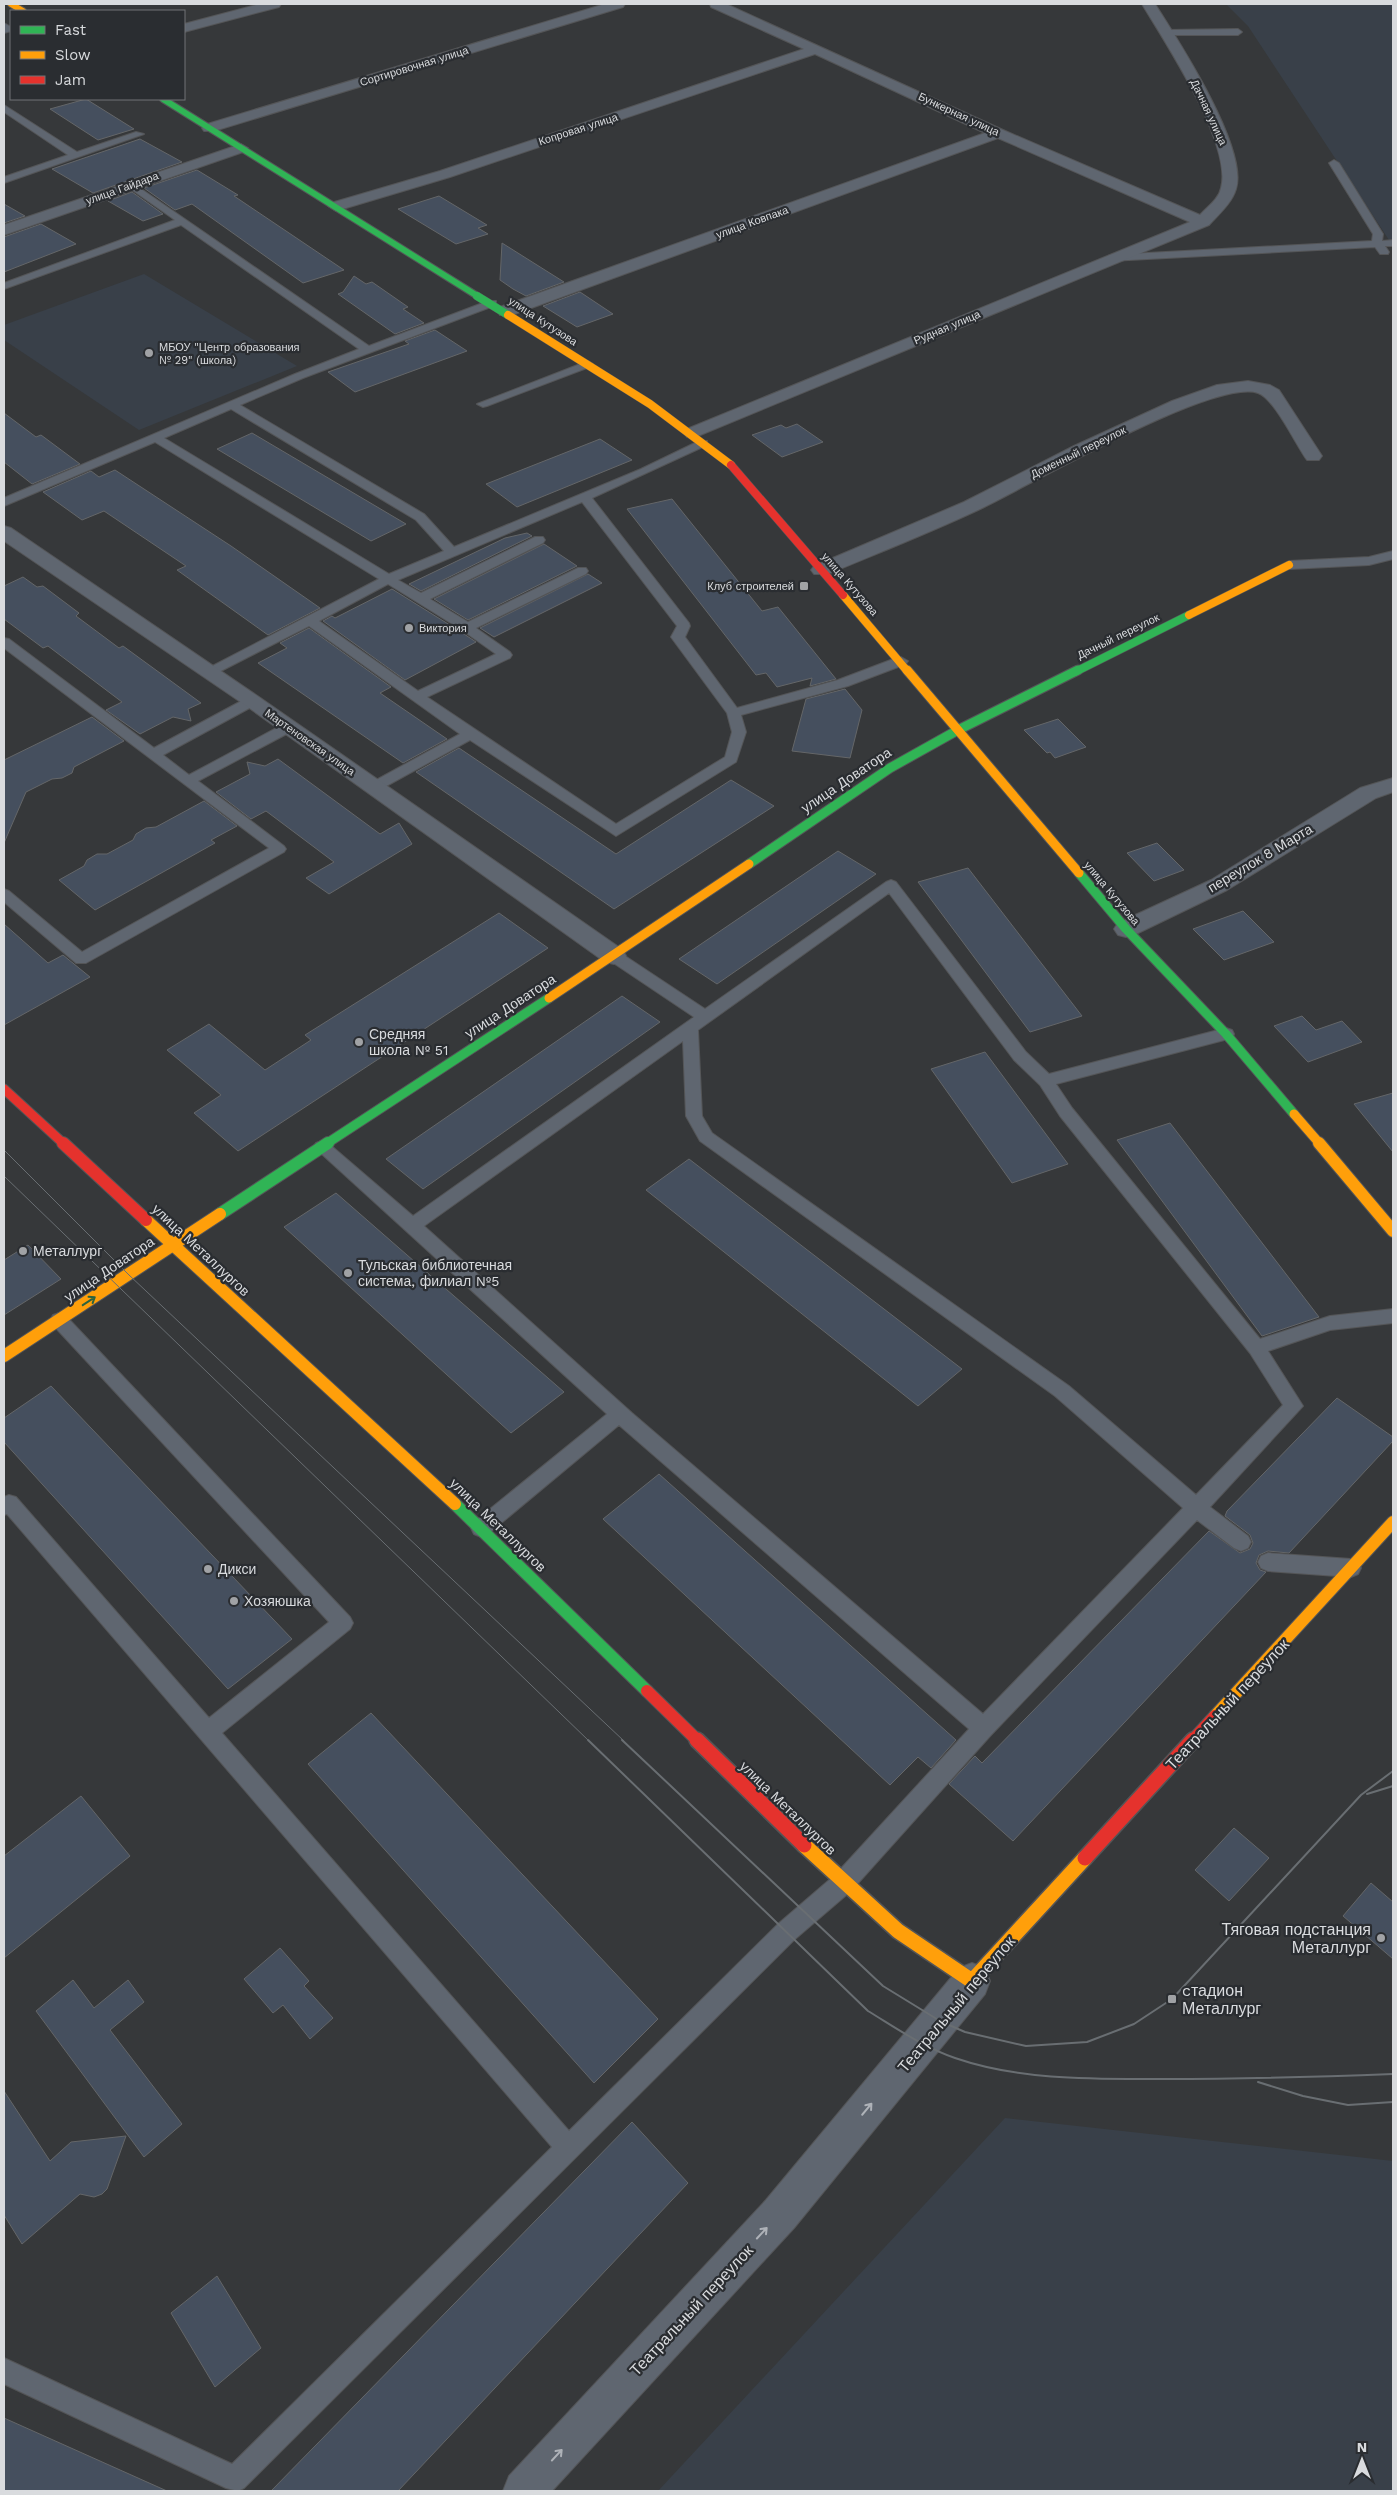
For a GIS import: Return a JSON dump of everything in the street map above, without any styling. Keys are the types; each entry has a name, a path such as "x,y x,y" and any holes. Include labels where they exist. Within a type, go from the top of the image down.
{"main road":[{"name":"улица Кутузова","path":"165,100 588,364 698,438 731,465 901,661 1126,929 1226,1034 1393,1231"},
{"name":"Дачный переулок","path":"958,730 1289,565"},
{"name":"улица Доватора","path":"4,1356 614,956 890,768 958,730"},
{"name":"улица Металлургов","path":"4,1089 481,1528 843,1883 898,1931 972,1981"},
{"name":"Театральный переулок","path":"972,1981 1393,1522"}],"street":[{"path":"185,28 274,4"},
{"name":"Сортировочная улица","path":"210,128 618,4"},
{"name":"Бункерная улица","path":"716,4 818,49 998,133 1202,222"},
{"name":"Дачная улица","path":"1149,4 1196,82 1226,150 1230,168 1230,188 1202,222"},
{"name":"Копровая улица","path":"336,206 445,174 818,49"},
{"name":"улица Ковпака","path":"499,307 998,133"},
{"name":"улица Гайдара","path":"4,230 241,148"},
{"name":"Рудная улица","path":"698,438 1110,258 1202,222"},
{"name":"Доменный переулок","path":"821,570 971,506 1080,450 1178,405 1223,390 1248,386 1264,389 1273,394 1313,456"},
{"name":"Мартеновская улица","path":"4,532 252,701 614,956"},
{"name":"переулок 8 Марта","path":"1126,929 1219,885 1368,793 1393,785"},
{"name":"Театральный переулок","path":"524,2491 780,2214 972,1981"}],"lane":[{"path":"4,26 8,29 4,31"},
{"path":"1166,33 1238,32"},
{"path":"4,108 75,155"},
{"path":"4,180 139,134"},
{"path":"1334,162 1378,234 1377,243 1385,255"},
{"path":"131,185 369,351"},
{"path":"4,286 182,221"},
{"path":"1110,258 1393,243"},
{"path":"4,502 299,376 499,307"},
{"path":"484,404 588,364"},
{"path":"232,405 420,517 451,551"},
{"path":"157,438 421,598 467,627 505,656 419,696"},
{"path":"208,672 310,621 389,578 585,497 698,438"},
{"path":"310,621 419,696 470,734 616,832 731,759 739,732 734,713 678,637 684,626 585,497"},
{"path":"421,598 539,540"},
{"path":"1289,565 1369,561 1393,555"},
{"path":"467,627 582,571"},
{"path":"4,642 279,849 81,959 4,894"},
{"path":"734,713 843,683 901,661"},
{"path":"153,754 252,701"},
{"path":"188,781 289,727"},
{"path":"374,787 470,734"},
{"path":"4,2371 236,2479 786,1932 843,1883 984,1728 1294,1406 1256,1348 1066,1112 1046,1081 1020,1056 891,885 412,1225"},
{"path":"614,956 697,1021"},
{"path":"697,1021 694,1116 706,1137 1062,1390 1196,1508 1241,1542"},
{"path":"1046,1081 1226,1034"},
{"path":"322,1147 412,1225 620,1414 984,1728"},
{"path":"1256,1348 1330,1323 1393,1316"},
{"path":"59,1320 344,1623 206,1732"},
{"path":"481,1528 620,1414"},
{"path":"4,1507 9,1503 569,2149"},
{"path":"1268,1562 1351,1568"}],"shaded area":[{"path":"1226,4 1393,4 1393,246 1248,26"},
{"name":"МБОУ \"Центр образования № 29\" (школа)","path":"144,274 297,366 139,430 4,340 4,325"},
{"path":"1005,2118 1393,2161 1393,2491 658,2491"}],"building":[{"path":"88,100 134,129 98,140 50,109"},
{"path":"140,139 182,162 93,193 52,169"},
{"path":"197,170 238,195 234,196 344,270 303,283 192,204 175,210 144,188"},
{"path":"132,192 163,214 143,221 108,201"},
{"path":"439,196 487,225 478,228 488,234 456,244 398,209"},
{"path":"4,204 25,216 4,223"},
{"path":"41,224 76,244 4,272 4,237"},
{"path":"502,243 564,282 526,296 513,289 500,280"},
{"path":"354,276 366,284 372,282 408,307 403,309 424,323 395,334 338,294 343,292"},
{"path":"580,292 613,314 577,327 543,306"},
{"path":"435,330 467,351 355,392 328,372 409,344 405,341"},
{"path":"4,413 36,437 41,435 80,464 32,484 4,462"},
{"path":"797,424 823,442 782,457 752,435 781,425 786,428"},
{"path":"252,433 406,524 371,541 217,449"},
{"path":"600,439 632,460 517,507 486,484"},
{"path":"115,470 231,546 320,608 268,635 177,570 186,566 104,511 82,520 43,492 91,471 99,477"},
{"path":"672,499 762,611 778,607 836,679 810,686 812,678 777,687 766,673 756,675 627,509"},
{"path":"527,533 532,536 421,591 409,584 505,538"},
{"path":"544,544 577,566 468,620 434,599"},
{"path":"588,574 602,583 494,637 480,628"},
{"path":"23,577 37,587 43,586 79,613 76,616 119,648 123,646 201,703 188,709 191,721 173,717 140,734 106,710 122,702 48,646 43,648 4,619 4,586"},
{"name":"Виктория","path":"392,589 476,642 405,680 323,621 332,616 335,618"},
{"path":"309,628 391,687 380,693 447,739 403,763 258,663 287,648 280,643"},
{"path":"845,689 862,710 850,758 792,751 806,699"},
{"path":"92,717 124,741 74,767 72,773 62,778 52,779 26,792 4,843 4,760"},
{"path":"1058,719 1086,747 1055,758 1050,752 1047,753 1024,730"},
{"path":"459,748 616,854 731,780 774,806 614,909 416,772"},
{"path":"278,759 380,834 399,823 412,844 329,894 306,878 334,862 266,811 251,819 216,792 250,774 247,762 265,766"},
{"path":"204,801 237,826 211,840 215,843 95,910 59,880 84,866 87,860 97,854 107,854 133,840 136,834 146,828 156,827"},
{"path":"1157,843 1184,870 1154,881 1127,853"},
{"path":"838,851 876,874 717,984 679,959"},
{"path":"968,868 1082,1016 1030,1032 918,882"},
{"path":"1243,911 1274,942 1224,960 1193,929"},
{"name":"Средняя школа № 51","path":"499,913 548,948 238,1151 194,1113 221,1095 167,1050 209,1024 265,1070 311,1040 305,1035"},
{"path":"4,924 48,963 63,955 90,977 4,1025"},
{"path":"622,996 660,1022 423,1189 386,1159"},
{"path":"1302,1016 1316,1030 1342,1021 1362,1042 1308,1062 1274,1026"},
{"path":"985,1052 1068,1164 1012,1183 931,1069"},
{"path":"1393,1093 1393,1152 1354,1104"},
{"path":"1170,1123 1319,1317 1262,1336 1117,1140"},
{"path":"689,1159 962,1369 918,1406 646,1190"},
{"path":"336,1193 564,1392 511,1433 284,1227"},
{"path":"28,1245 61,1279 4,1315 4,1260"},
{"path":"51,1386 292,1639 228,1689 4,1442 4,1418"},
{"path":"1337,1398 1393,1437 1393,1441 1289,1553 1268,1551 1259,1555 1256,1563 1260,1570 1266,1572 1013,1841 949,1784 975,1756 982,1763 1209,1531 1240,1553 1250,1549 1253,1543 1250,1535 1225,1516 1227,1511"},
{"path":"659,1474 956,1740 931,1768 918,1757 890,1785 603,1519"},
{"path":"371,1713 658,2019 594,2083 308,1764"},
{"path":"81,1796 130,1856 4,1958 4,1856"},
{"path":"1234,1828 1269,1858 1229,1901 1195,1870"},
{"name":"Тяговая подстанция Металлург","path":"1371,1883 1393,1902 1393,1959 1343,1916"},
{"path":"280,1948 309,1981 304,1986 333,2018 310,2039 283,2005 273,2013 244,1979"},
{"path":"73,1980 94,2008 128,1980 144,2002 110,2030 182,2124 144,2157 36,2011"},
{"path":"4,2091 50,2161 71,2142 126,2136 107,2189 102,2194 94,2197 80,2194 22,2244 4,2215"},
{"path":"632,2122 688,2183 398,2491 271,2491"},
{"path":"217,2276 261,2348 215,2387 171,2313"},
{"path":"4,2418 167,2491 4,2491"}],"tram line":[{"path":"4,1150 129,1275 624,1741"},
{"path":"4,1176 589,1741"},
{"path":"588,1740 868,2011 910,2037 943,2054 980,2066 1032,2075 1059,2077 1222,2079 1393,2074"},
{"path":"622,1740 883,1986 940,2021 965,2032 1026,2046 1087,2042 1134,2024 1172,1999 1361,1795 1393,1771"},
{"path":"1367,1794 1393,1786"},
{"path":"1258,2082 1303,2096 1348,2105 1393,2102"}],"traffic: fast":[{"path":"165,100 508,315"},
{"path":"749,864 890,768 958,730 1189,615"},
{"path":"1079,873 1126,929 1226,1034 1294,1114"},
{"path":"220,1214 549,998"},
{"path":"455,1504 647,1691"}],"traffic: slow":[{"path":"11,4 21,10"},
{"path":"508,315 650,404 731,465"},
{"path":"1189,615 1289,565"},
{"path":"843,595 1079,873"},
{"path":"549,998 749,864"},
{"path":"1294,1114 1393,1231"},
{"path":"4,1356 220,1214"},
{"path":"146,1220 455,1504"},
{"path":"1215,1716 1393,1522"},
{"path":"804,1845 843,1883 898,1931 972,1981 1085,1858"}],"traffic: jam":[{"path":"731,465 843,595"},
{"path":"4,1089 146,1220"},
{"path":"647,1691 804,1845"},
{"path":"1085,1858 1215,1716"}],"place":[{"name":"МБОУ \"Центр образования № 29\" (школа)","path":"149,353"},
{"name":"Клуб строителей","path":"804,586"},
{"name":"Виктория","path":"409,628"},
{"name":"Средняя школа № 51","path":"359,1042"},
{"name":"Металлург","path":"23,1251"},
{"name":"Тульская библиотечная система, филиал №5","path":"348,1273"},
{"name":"Дикси","path":"208,1569"},
{"name":"Хозяюшка","path":"234,1601"},
{"name":"Тяговая подстанция Металлург","path":"1381,1938"},
{"name":"cтадион Металлург","path":"1172,1999"}]}
